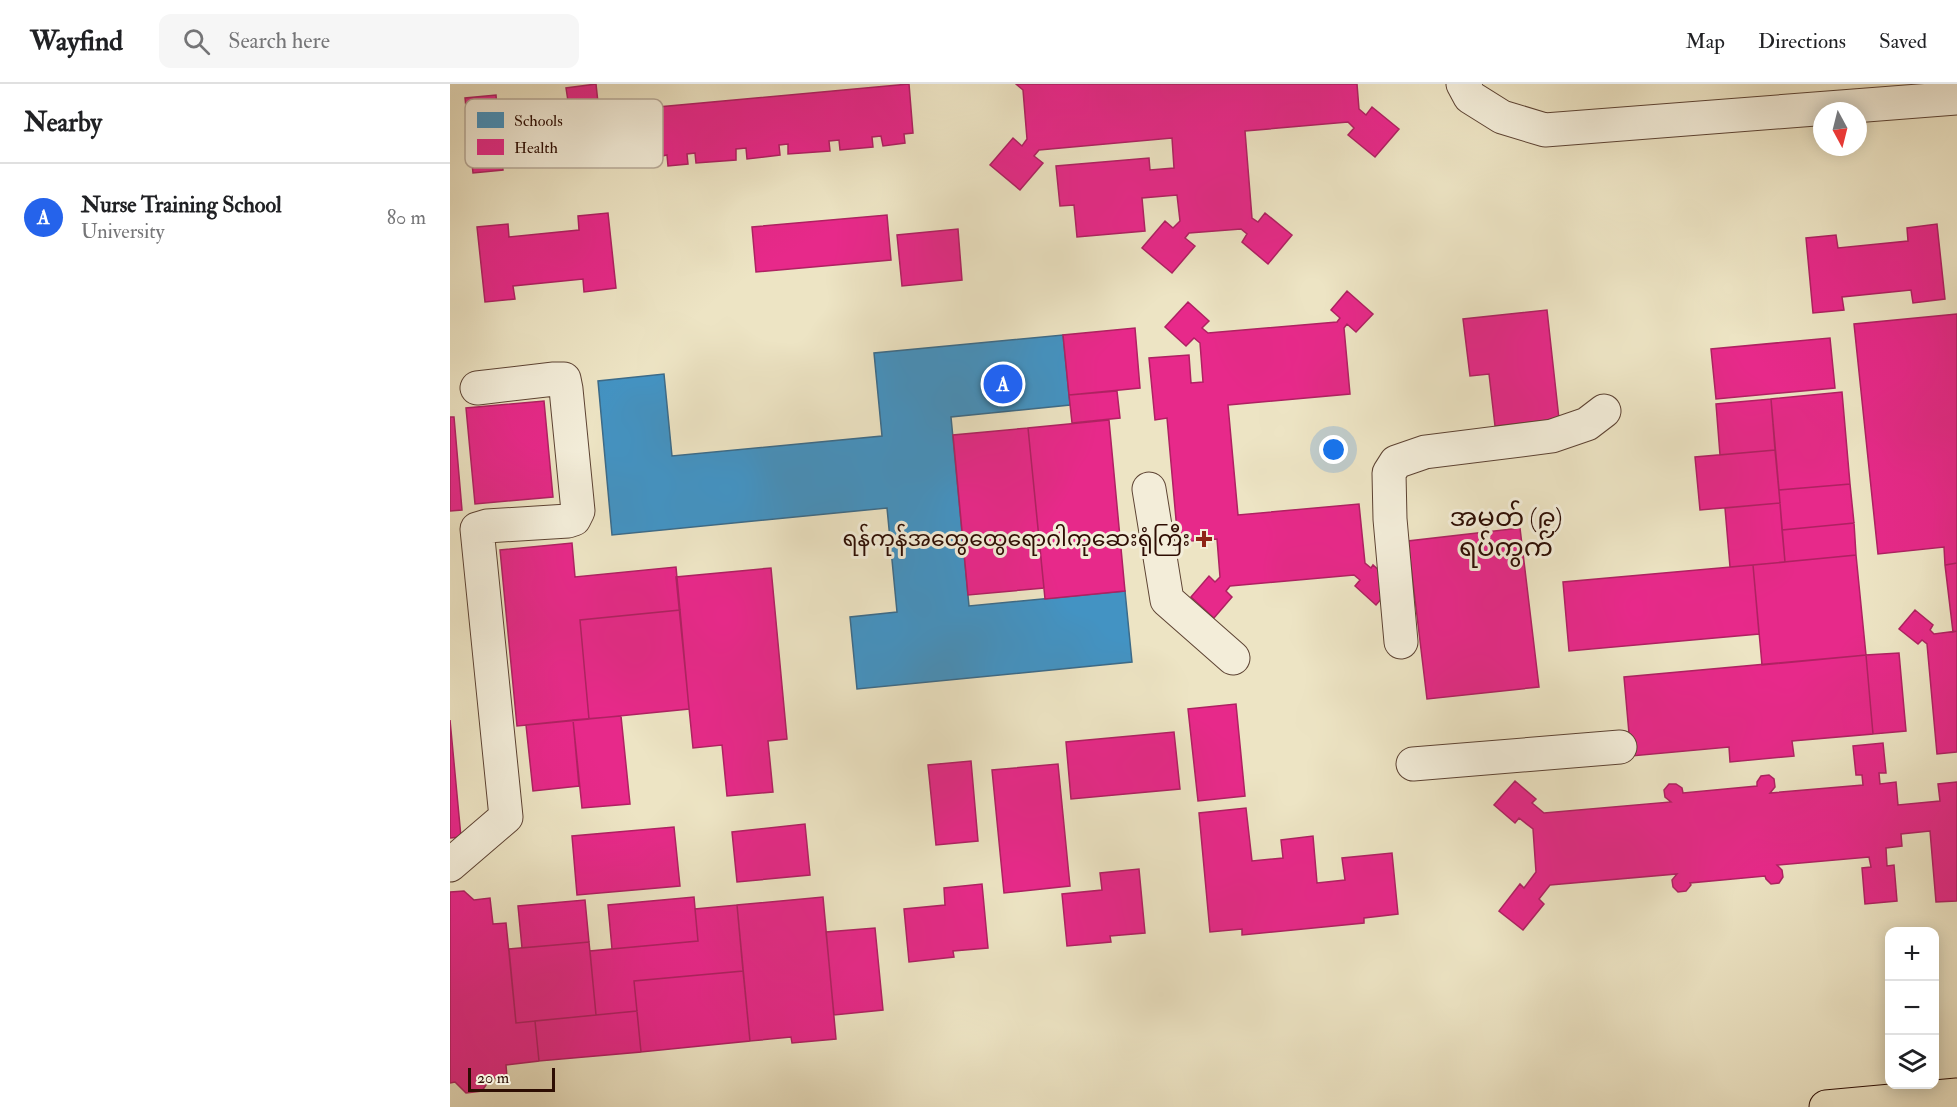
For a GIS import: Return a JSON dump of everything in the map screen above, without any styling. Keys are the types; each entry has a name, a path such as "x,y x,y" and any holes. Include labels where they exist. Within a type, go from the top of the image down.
{"main road":[{"path":"1826,1107 1957,1095"}],"lane":[{"path":"1463,84 1470,98 1502,117 1545,130 1957,98"},
{"path":"450,866 506,817 477,529 487,526 568,521 574,519 578,511 564,379 477,388"},
{"path":"1401,642 1390,519 1389,473 1396,462 1425,452 1552,436 1587,424 1604,411"},
{"path":"1149,489 1167,600 1233,658"},
{"path":"1413,764 1620,747"}],"building: Schools":[{"path":"1063,335 1070,405 951,417 969,606 1125,591 1132,662 857,689 850,617 897,612 887,508 612,535 598,381 664,374 672,456 882,436 874,353"}],"building: Health":[{"path":"596,84 598,99 568,99 566,88"},
{"path":"909,84 913,133 904,134 905,143 883,146 881,136 872,137 873,147 840,150 839,140 829,141 830,151 788,154 788,144 779,145 780,155 747,159 746,148 736,149 736,160 696,163 695,153 687,154 688,164 668,166 667,155 663,156 663,107"},
{"path":"1016,84 1357,84 1359,109 1366,115 1372,107 1399,129 1375,157 1348,135 1354,128 1348,122 1245,131 1252,218 1258,222 1265,213 1292,235 1268,264 1242,242 1247,234 1241,229 1189,233 1185,238 1195,246 1172,273 1142,248 1165,221 1173,228 1180,221 1177,195 1142,198 1145,231 1077,237 1074,205 1060,206 1056,166 1149,158 1150,170 1174,168 1172,138 1039,150 1034,156 1043,163 1020,190 990,165 1013,138 1022,146 1027,139 1023,90"},
{"path":"496,95 496,99 465,99 465,98"},
{"path":"472,168 503,168 503,170 473,173"},
{"path":"608,213 616,288 584,292 583,279 513,286 515,299 485,302 477,227 508,224 509,237 579,230 578,216"},
{"path":"887,215 891,260 756,272 752,227"},
{"path":"1937,224 1945,299 1913,303 1911,290 1842,297 1844,310 1813,313 1806,238 1836,235 1838,248 1908,241 1907,228"},
{"path":"958,229 962,280 902,286 897,235"},
{"path":"1347,291 1373,314 1356,332 1347,324 1344,328 1350,394 1228,405 1238,515 1359,504 1365,563 1371,568 1373,565 1394,584 1376,605 1355,586 1360,580 1354,575 1230,586 1226,591 1232,597 1214,618 1191,597 1209,576 1215,582 1220,577 1217,539 1178,542 1167,418 1155,420 1149,358 1189,355 1191,383 1203,382 1200,343 1194,338 1186,346 1165,327 1188,302 1209,321 1202,328 1208,333 1337,322 1340,318 1331,310"},
{"path":"1547,310 1559,419 1495,426 1489,374 1470,376 1463,319"},
{"path":"1957,314 1957,563 1945,565 1944,547 1878,554 1854,324"},
{"path":"1135,328 1140,388 1069,395 1063,335"},
{"path":"1830,338 1835,388 1716,399 1711,349"},
{"path":"1117,391 1120,418 1072,423 1069,395"},
{"path":"1842,392 1850,484 1779,490 1771,399"},
{"path":"1771,399 1775,450 1720,455 1716,404"},
{"path":"544,401 553,497 475,504 466,408"},
{"path":"450,417 454,417 462,510 450,511"},
{"path":"1109,420 1125,591 1045,599 1028,428"},
{"path":"1028,428 1044,588 968,595 953,435"},
{"path":"1775,450 1780,503 1700,510 1695,457"},
{"path":"1850,484 1854,523 1782,530 1779,490"},
{"path":"1780,503 1785,562 1730,567 1725,508"},
{"path":"1854,523 1856,555 1785,562 1782,530"},
{"path":"1520,528 1539,687 1427,699 1408,541"},
{"path":"572,543 575,577 676,567 680,610 580,620 589,719 517,726 500,550"},
{"path":"1856,555 1866,655 1762,665 1753,565"},
{"path":"1957,563 1957,631 1953,632 1945,565"},
{"path":"1753,565 1759,634 1569,651 1563,582"},
{"path":"771,568 787,739 768,741 773,792 727,796 722,745 693,748 676,577"},
{"path":"680,610 689,709 589,719 580,620"},
{"path":"1915,610 1933,625 1930,630 1934,634 1957,631 1957,752 1937,754 1927,644 1922,640 1918,644 1899,629"},
{"path":"1899,653 1906,731 1873,734 1866,655"},
{"path":"1866,655 1873,734 1792,741 1794,756 1730,762 1729,747 1631,756 1624,677"},
{"path":"1236,704 1245,796 1198,801 1188,709"},
{"path":"621,716 630,804 582,808 573,720"},
{"path":"450,720 461,837 450,838"},
{"path":"573,720 579,786 533,791 526,725"},
{"path":"1174,732 1180,789 1071,799 1066,742"},
{"path":"1883,743 1886,773 1879,773 1880,784 1896,782 1898,805 1940,801 1938,784 1957,782 1957,901 1936,902 1930,831 1901,834 1902,846 1886,848 1887,866 1894,865 1897,901 1865,904 1862,868 1871,867 1869,857 1777,865 1782,870 1783,877 1779,883 1771,884 1765,876 1690,883 1686,891 1678,892 1673,887 1672,880 1677,874 1550,885 1539,899 1544,904 1523,930 1499,911 1520,884 1524,888 1536,872 1533,829 1519,818 1515,823 1494,805 1515,781 1536,799 1532,803 1544,813 1671,802 1665,797 1664,790 1669,784 1676,784 1682,788 1683,793 1757,786 1761,776 1769,775 1774,779 1775,787 1770,793 1863,785 1862,775 1856,775 1853,746"},
{"path":"971,761 978,841 936,845 928,765"},
{"path":"1058,764 1070,886 1004,893 992,770"},
{"path":"1246,808 1252,861 1283,858 1281,840 1313,836 1317,883 1345,880 1342,858 1392,853 1398,914 1364,918 1364,923 1242,935 1242,929 1210,932 1199,813"},
{"path":"805,824 810,875 737,882 732,832"},
{"path":"674,827 680,886 577,895 572,836"},
{"path":"1139,869 1145,933 1110,936 1111,942 1067,946 1062,894 1102,890 1100,873"},
{"path":"982,884 988,948 953,951 954,957 909,962 904,909 945,905 944,888"},
{"path":"464,891 474,900 490,898 493,924 506,923 516,1023 535,1021 539,1061 506,1065 507,1077 490,1079 482,1091 466,1093 455,1082 450,1083 450,892"},
{"path":"694,897 698,941 612,949 608,905"},
{"path":"823,897 836,1039 792,1043 791,1037 750,1041 737,905"},
{"path":"585,900 589,942 522,948 518,906"},
{"path":"737,905 743,971 634,981 637,1011 596,1015 590,951 698,941 695,909"},
{"path":"875,928 883,1010 834,1015 826,932"},
{"path":"589,942 596,1015 516,1023 509,949"},
{"path":"743,971 750,1041 641,1052 634,981"},
{"path":"637,1011 641,1052 539,1061 535,1021"}],"place":[{"name":"Nurse Training School","path":"1003,384"},
{"name":"ရန်ကုန်အထွေထွေရောဂါကုဆေးရုံကြီး","path":"1204,539"}],"district":[{"name":"အမှတ် (၉) ရပ်ကွက်","path":"1506,532"}]}
